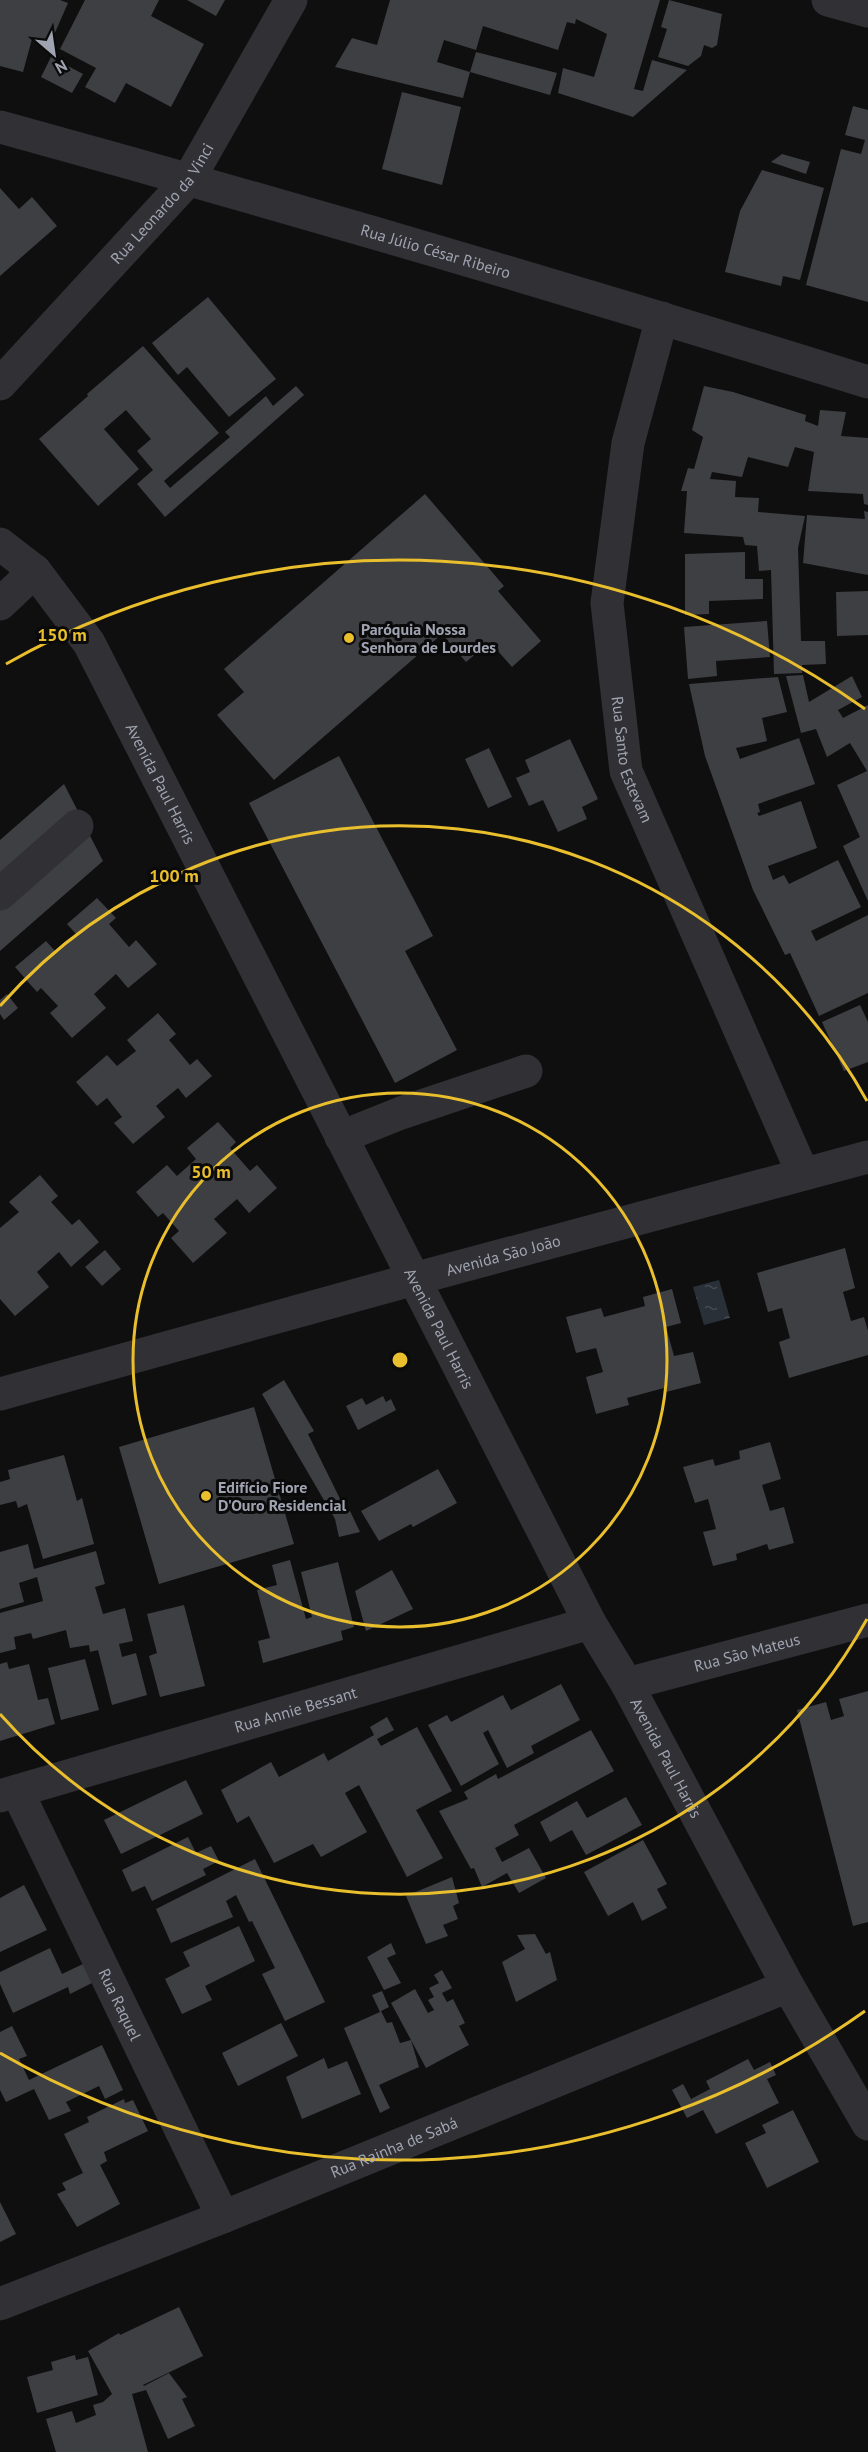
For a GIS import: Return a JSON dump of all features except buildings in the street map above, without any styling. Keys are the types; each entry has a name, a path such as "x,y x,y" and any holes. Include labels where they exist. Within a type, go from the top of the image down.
{"street":[{"name":"Rua Leonardo da Vinci","path":"0,384 189,179 291,0"},
{"path":"828,0 868,11"},
{"name":"Rua Júlio César Ribeiro","path":"0,127 189,179 662,318 868,382"},
{"name":"Rua Santo Estevam","path":"662,318 628,443 608,603 626,771 803,1174"},
{"name":"Avenida Paul Harris","path":"0,544 35,571 90,644 590,1623 627,1684 788,1986 868,2124"},
{"path":"0,604 35,571"},
{"path":"0,894 77,826"},
{"path":"341,1137 401,1113 526,1071"},
{"name":"Avenida São João","path":"0,1394 414,1279 868,1157"},
{"name":"Rua São Mateus","path":"627,1684 868,1620"},
{"name":"Rua Annie Bessant","path":"8,1793 590,1623"},
{"name":"Rua Raquel","path":"8,1793 223,2217"},
{"name":"Rua Rainha de Sabá","path":"0,2304 223,2217 788,1986"}],"water":[{"path":"719,1280 730,1318 704,1325 693,1287"}],"place":[{"name":"Paróquia Nossa Senhora de Lourdes","path":"349,638"},
{"name":"Edifício Fiore D'Ouro Residencial","path":"206,1496"}]}
